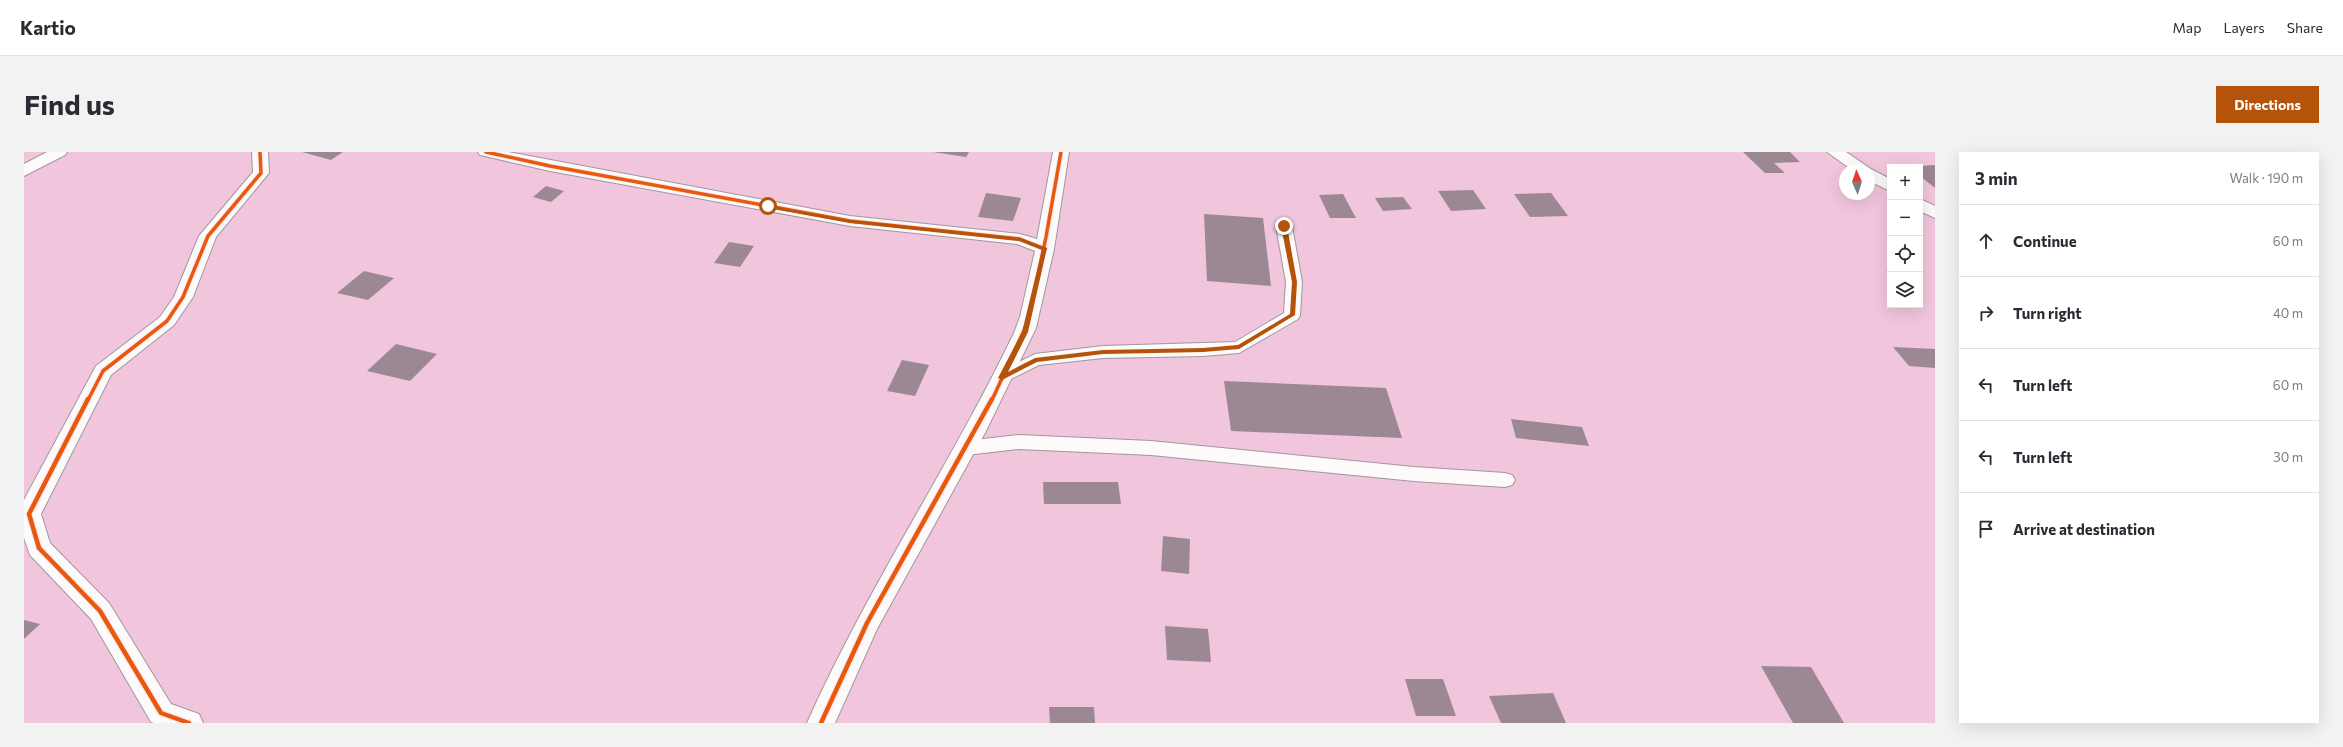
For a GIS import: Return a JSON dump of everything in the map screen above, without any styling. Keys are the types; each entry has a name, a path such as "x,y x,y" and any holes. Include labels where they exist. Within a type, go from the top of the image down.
{"street":[{"path":"24,171 59,152"},
{"path":"189,723 161,713 100,611 39,548 29,514 47,476 104,371 167,321 183,297 208,236 261,173 260,152"},
{"path":"486,152 550,166 850,221 1020,239 1045,249"},
{"path":"821,723 840,675 917,532 966,448 1025,332 1045,249 1061,152"},
{"path":"1835,152 1854,164"},
{"path":"1875,177 1887,184"},
{"path":"1923,206 1935,213"}],"lane":[{"path":"1002,378 1035,360 1103,352 1203,350 1239,347 1292,315 1294,282 1284,226"},
{"path":"966,448 1019,442 1151,448 1375,470 1505,480"}],"shaded area":[{"path":"24,152 1935,152 1935,723 24,723"}],"building":[{"path":"302,152 343,152 331,160"},
{"path":"933,152 969,152 966,157"},
{"path":"1743,152 1790,152 1800,162 1774,163 1785,173 1765,173"},
{"path":"1935,165 1935,188 1923,178 1923,166"},
{"path":"546,186 564,191 551,202 533,197"},
{"path":"1473,190 1486,209 1451,211 1438,191"},
{"path":"986,193 1021,198 1013,221 978,217"},
{"path":"1551,193 1568,216 1530,217 1514,194"},
{"path":"1343,194 1356,218 1330,218 1319,195"},
{"path":"1403,197 1412,209 1383,211 1375,198"},
{"path":"1204,214 1263,218 1271,286 1207,281"},
{"path":"729,242 754,246 740,267 714,263"},
{"path":"364,271 394,278 368,300 337,293"},
{"path":"396,344 437,354 410,381 367,371"},
{"path":"1893,347 1935,349 1935,368 1909,366"},
{"path":"902,360 929,365 915,396 887,391"},
{"path":"1224,381 1386,388 1402,438 1231,431"},
{"path":"1511,419 1582,427 1589,446 1516,438"},
{"path":"1043,482 1118,482 1121,504 1044,504"},
{"path":"1163,536 1190,539 1189,574 1161,571"},
{"path":"24,620 40,624 24,639"},
{"path":"1165,626 1208,629 1211,662 1167,660"},
{"path":"1761,666 1811,667 1844,723 1793,723"},
{"path":"1405,679 1443,679 1456,716 1416,716"},
{"path":"1553,693 1566,723 1501,723 1489,696"},
{"path":"1049,707 1094,707 1095,723 1050,723"}],"cycle path":[{"path":"189,723 161,713 100,611 39,548 29,514 47,476 103,371 167,321 183,297 208,236 261,173 260,152"},
{"path":"486,152 550,166 850,221 1020,239 1045,249"},
{"path":"821,723 843,672 867,623 1001,383 1026,328 1030,317 1043,254 1061,152"}],"route":[{"path":"768,206 850,221 1020,239 1045,249 1025,332 1002,378 1035,360 1103,352 1203,350 1239,347 1292,315 1294,282 1284,226"}]}
